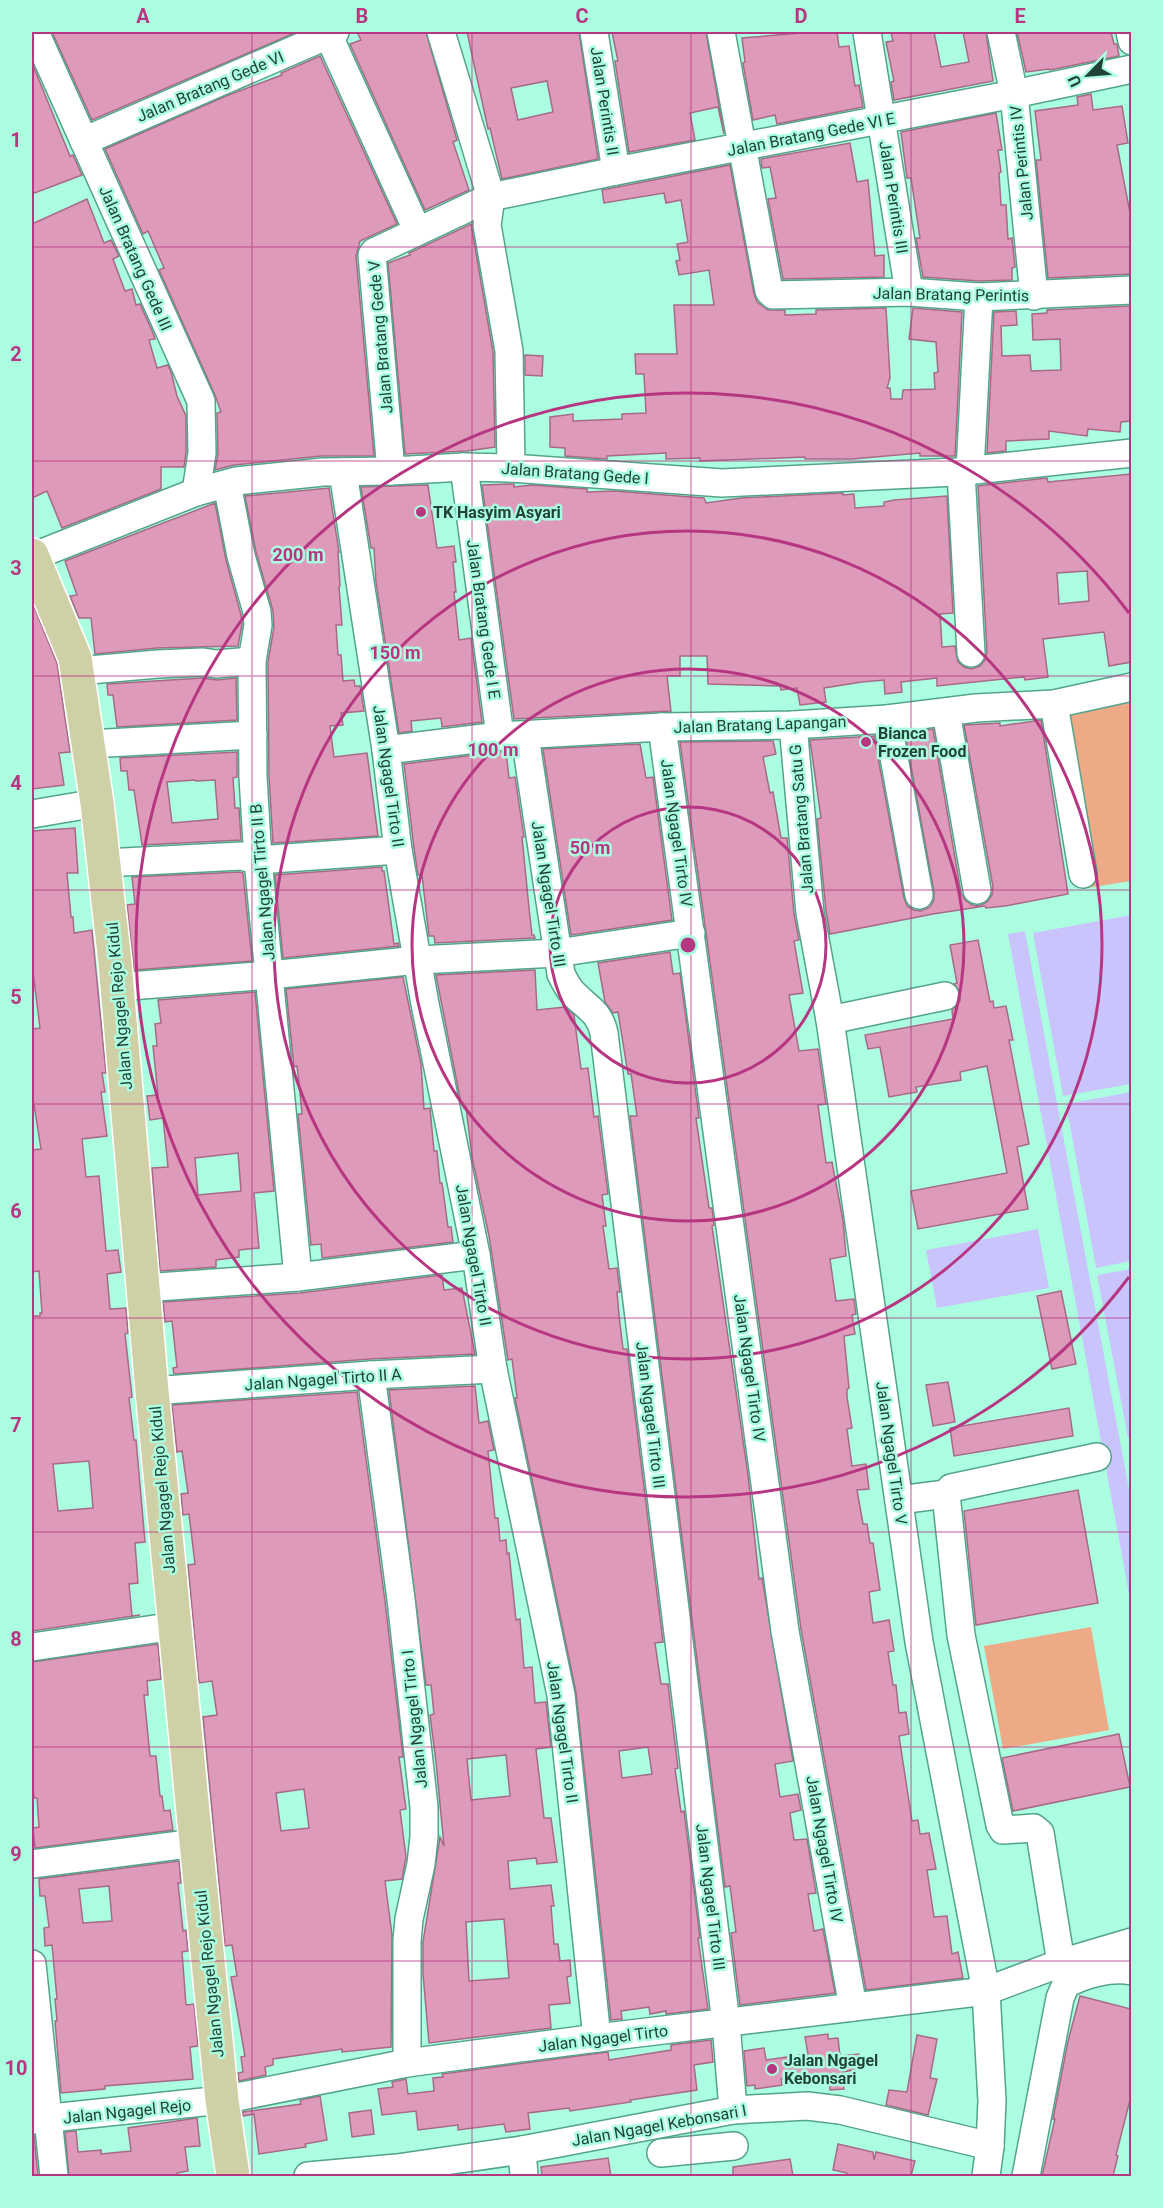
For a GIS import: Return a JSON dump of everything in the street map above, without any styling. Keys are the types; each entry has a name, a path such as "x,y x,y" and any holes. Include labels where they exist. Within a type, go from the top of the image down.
{"main road":[{"name":"Jalan Ngagel Rejo Kidul","path":"32,556 75,658 97,803 117,987 152,1391 196,1843 222,2100 233,2176"}],"street":[{"name":"Jalan Bratang Gede III","path":"34,32 201,401 202,453 196,492"},
{"path":"441,32 491,197 487,225 509,351 511,468"},
{"name":"Jalan Perintis II","path":"594,32 616,171"},
{"path":"721,32 742,148"},
{"name":"Jalan Perintis III","path":"867,32 909,292"},
{"name":"Jalan Perintis IV","path":"1001,32 1014,94 1034,296"},
{"path":"1130,32 1131,41"},
{"name":"Jalan Bratang Gede VI","path":"84,141 330,33"},
{"path":"330,33 417,230"},
{"name":"Jalan Bratang Gede VI E","path":"491,197 1131,69"},
{"name":"Jalan Bratang Perintis","path":"742,148 771,294 909,292 979,297 1131,290"},
{"name":"Jalan Bratang Gede V","path":"391,471 372,255 417,230 491,197"},
{"path":"971,653 965,471 979,297"},
{"name":"Jalan Bratang Gede I","path":"32,556 196,492 236,481 343,472 464,467 511,468 722,483 965,471 1131,453"},
{"name":"Jalan Bratang Gede I E","path":"464,467 512,736"},
{"name":"Jalan Ngagel Tirto II","path":"343,472 386,750 398,850 476,1256 493,1369 561,1695 597,2038"},
{"name":"Jalan Ngagel Tirto II B","path":"227,484 241,556 257,612 258,625 252,661 253,777 258,860 298,1277"},
{"path":"78,671 146,664 203,662 216,664 252,661"},
{"name":"Jalan Bratang Lapangan","path":"386,750 512,736 662,727 793,725 887,720 946,712 1054,704 1131,687"},
{"path":"1054,704 1083,874"},
{"path":"946,712 977,890"},
{"path":"887,720 919,895"},
{"name":"Jalan Bratang Satu G","path":"793,725 810,914"},
{"name":"Jalan Ngagel Tirto IV","path":"662,727 785,1631 853,2007"},
{"path":"89,744 253,735"},
{"name":"Jalan Ngagel Tirto III","path":"512,736 561,974 567,985 602,1021 604,1033 726,2023 725,2147 661,2153"},
{"path":"32,814 97,803"},
{"path":"104,863 241,856 258,860 398,850"},
{"name":"Jalan Ngagel Tirto V","path":"810,914 830,1020 919,1642 986,1991 992,2101 987,2176"},
{"path":"117,987 418,960 557,953 691,933"},
{"path":"830,1020 945,996"},
{"path":"143,1288 298,1277 476,1256"},
{"name":"Jalan Ngagel Tirto II A","path":"152,1391 371,1375 493,1369"},
{"name":"Jalan Ngagel Tirto I","path":"371,1375 401,1599 424,1808 421,1864 409,1918 407,1941 407,2063"},
{"path":"899,1500 946,1494 951,1488 1097,1457"},
{"path":"946,1494 961,1635 1000,1824 1003,1830 1034,1828 1040,1833 1061,1963"},
{"path":"32,1647 175,1626"},
{"path":"919,1642 961,1635"},
{"path":"32,1864 196,1843"},
{"name":"Jalan Ngagel Tirto","path":"222,2100 407,2063 986,1991 1061,1963 1131,1942"},
{"path":"32,1964 40,2120 54,2176"},
{"path":"1026,2176 1060,1998 1066,1984 1093,1974 1121,1969 1131,1971"},
{"name":"Jalan Ngagel Rejo","path":"40,2120 222,2100"},
{"name":"Jalan Ngagel Kebonsari I","path":"308,2176 398,2172 724,2112 807,2106 840,2110 990,2146"},
{"path":"522,2150 524,2176"}],"shaded area":[{"path":"1131,693 1131,881 1087,888 1055,707"},
{"path":"1131,915 1131,1084 1063,1096 1033,933"},
{"path":"1025,931 1131,1500 1131,1605 1008,934"},
{"path":"1131,1092 1131,1261 1096,1268 1066,1104"},
{"path":"1038,1229 1049,1288 937,1308 926,1250"},
{"path":"1131,1269 1132,1438 1128,1438 1097,1275"},
{"path":"1091,1627 1109,1730 1003,1749 984,1646"}],"building":[{"path":"52,32 297,32 92,120"},
{"path":"357,32 426,32 457,140 453,142 469,190 425,210 350,44 361,40"},
{"path":"467,32 579,32 598,159 502,179 490,128 488,129","holes":["547,81 553,112 518,120 511,88"]},
{"path":"612,32 706,32 724,134 718,107 690,113 695,140 629,152 615,61 618,61"},
{"path":"837,32 839,47 849,46 855,86 859,85 863,107 777,124 775,115 753,120 743,63 745,62 742,38"},
{"path":"891,32 934,32 941,67 969,62 963,32 986,32 993,81 894,100 891,82 894,81 886,42 893,41"},
{"path":"1017,32 1111,32 1114,44 1117,44 1119,56 1050,70 1026,72"},
{"path":"320,56 397,224 360,241 356,256 374,456 321,456 234,465 215,470 218,453 217,413 221,412 159,270 164,268 148,231 143,234 105,149 226,96 282,75 281,73"},
{"path":"32,63 70,156 73,155 82,175 32,194"},
{"path":"1091,94 1093,110 1122,106 1128,143 1117,145 1131,213 1131,274 1048,278 1036,160 1041,160 1035,111 1078,105 1077,97"},
{"path":"996,113 1002,150 998,150 1001,205 1006,205 1008,239 1012,238 1015,267 1012,268 1012,280 979,281 923,277 916,238 920,238 911,178 907,178 901,132"},
{"path":"850,143 857,182 868,180 875,256 884,255 884,277 783,279 768,199 776,198 770,167 762,168 761,159"},
{"path":"730,165 757,302 768,310 785,310 785,315 816,314 816,310 886,308 890,378 887,388 890,388 891,399 902,399 903,390 935,389 934,373 938,372 936,342 909,339 913,308 962,312 955,456 920,456 920,453 852,459 805,459 805,457 700,461 700,458 666,459 666,453 607,456 607,459 565,456 565,448 550,447 550,417 573,414 573,421 622,419 622,414 646,413 644,374 636,374 635,354 677,354 674,305 714,305 709,270 679,275 676,261 680,260 677,244 688,242 681,200 666,203 664,193 604,203 602,190"},
{"path":"87,199 104,243 111,240 119,256 113,259 125,291 132,289 136,305 140,304 153,333 155,339 149,340 157,368 168,365 171,372 177,396 186,416 186,452 184,467 161,467 161,489 62,528 47,491 32,498 32,224"},
{"path":"471,224 493,352 495,447 467,451 405,454 388,263 410,255 409,253"},
{"path":"1131,306 1131,421 1121,422 1120,432 1088,429 1087,436 1049,431 1049,439 1006,441 1006,451 987,453 994,312 1016,311 1017,325 1001,326 1002,356 1030,355 1031,371 1061,370 1060,339 1033,340 1032,314 1047,313 1047,310"},
{"path":"525,355 543,356 542,376 525,375"},
{"path":"1131,474 1131,662 1109,666 1104,632 1043,639 1048,677 1025,680 1024,677 937,686 937,678 901,682 902,692 885,694 884,680 862,682 824,688 826,702 800,705 797,688 781,690 780,686 708,684 707,656 680,656 680,676 667,676 671,711 514,719 482,485 514,484 514,487 532,485 587,489 587,492 614,491 704,498 706,503 741,498 843,493 843,495 854,494 855,508 884,506 884,502 894,500 947,496 953,613 940,614 942,647 955,646 958,662 971,669 980,666 987,652 978,486 1047,478 1048,482","holes":["1087,571 1089,601 1059,604 1057,573"]},
{"path":"428,485 437,548 454,546 456,592 454,592 459,640 471,638 482,722 442,727 441,718 411,721 412,731 399,733 376,582 374,548 371,548 361,487"},
{"path":"329,488 339,552 342,625 336,625 338,655 341,655 343,681 354,680 355,686 360,686 364,711 341,713 343,725 330,726 334,757 367,753 378,836 273,843 269,776 268,662 274,627 273,611 256,552 245,496"},
{"path":"215,503 226,560 241,615 242,624 238,646 157,648 95,654 91,618 79,618 70,596 77,595 65,561"},
{"path":"32,602 57,663 70,752 59,753 64,785 32,789"},
{"path":"202,678 217,680 236,678 237,720 117,727 113,695 108,695 107,684"},
{"path":"1041,720 1068,894 1005,906 986,908 985,906 933,914 830,934 817,819 821,818 810,740 874,736 904,898 907,906 921,911 930,907 934,900 934,892 905,733 933,729 961,893 965,900 972,905 979,906 987,902 992,895 993,887 964,725 1000,723 1000,726"},
{"path":"773,741 776,754 763,757 770,793 773,792 781,838 787,838 794,914 799,940 794,941 803,993 789,995 799,1051 818,1049 826,1104 818,1105 826,1163 832,1162 843,1220 846,1256 830,1259 836,1301 854,1299 856,1314 852,1315 855,1334 844,1336 849,1388 847,1397 852,1428 847,1429 852,1466 866,1464 869,1489 857,1490 863,1524 867,1524 870,1543 873,1543 880,1590 869,1592 873,1623 889,1620 894,1651 888,1652 893,1685 896,1685 899,1713 906,1712 909,1734 899,1736 912,1821 918,1820 920,1834 929,1833 936,1869 927,1870 934,1917 947,1916 952,1954 958,1952 963,1978 866,1990 801,1629 680,742"},
{"path":"640,744 646,778 653,777 672,920 571,935 543,749"},
{"path":"506,751 509,778 515,777 524,837 522,837 532,935 535,938 435,943 434,936 429,936 422,875 418,875 404,764"},
{"path":"237,752 237,777 233,778 235,808 239,808 241,840 142,845 134,790 129,790 127,771 121,771 120,758","holes":["215,780 218,819 172,823 167,782"]},
{"path":"75,828 78,873 67,873 71,917 73,917 74,933 92,930 106,1073 102,1073 105,1092 101,1092 107,1136 82,1139 86,1177 99,1176 106,1251 118,1250 121,1272 107,1274 110,1309 126,1308 128,1333 125,1334 132,1397 129,1398 134,1440 136,1440 145,1542 135,1543 138,1583 129,1584 132,1616 140,1615 32,1631 32,1316 40,1316 42,1313 39,1271 32,1272 32,1150 41,1149 32,1092 32,1029 40,1028 32,964 32,831","holes":["89,1461 93,1508 58,1511 53,1464"]},
{"path":"382,867 394,944 398,943 399,946 283,958 275,875"},
{"path":"243,873 252,961 134,970 127,905 135,904 132,877"},
{"path":"978,940 990,1002 993,1001 994,1008 1006,1006 1013,1040 1009,1040 1029,1144 1017,1147 1028,1209 918,1229 911,1191 1007,1173 987,1066 960,1072 961,1080 916,1087 917,1092 889,1097 880,1047 868,1049 865,1035 953,1019 952,1010 960,1001 960,993 954,984 957,983 950,945"},
{"path":"670,952 673,974 680,973 699,1118 696,1118 709,1208 712,1208 714,1225 712,1226 748,1475 759,1579 762,1578 793,1761 775,1764 780,1797 798,1794 801,1810 790,1813 794,1840 807,1839 816,1893 808,1894 814,1931 823,1929 835,1993 740,2005 731,1933 736,1932 730,1886 725,1887 630,1116 637,1116 618,1012 613,1013 605,1002 598,963"},
{"path":"535,970 537,1010 565,1007 574,1015 581,1069 588,1068 594,1117 598,1116 608,1194 602,1195 606,1226 603,1226 609,1269 617,1268 623,1349 627,1349 663,1642 655,1643 661,1684 668,1684 678,1768 675,1769 681,1812 684,1811 708,2009 650,2014 649,2007 621,2011 622,2019 611,2020 576,1692 515,1398 517,1398 512,1359 508,1360 489,1236 472,1157 466,1107 464,1108 461,1103 436,975","holes":["648,1747 652,1774 622,1778 619,1751"]},
{"path":"403,977 421,1064 424,1109 430,1108 434,1151 437,1151 440,1183 442,1183 448,1227 451,1227 453,1242 322,1258 321,1244 311,1245 298,1114 302,1114 299,1083 297,1066 294,1067 286,989"},
{"path":"255,992 274,1191 254,1193 259,1248 239,1250 239,1257 216,1260 216,1267 160,1271 152,1168 168,1167 163,1118 150,1120 147,1096 158,1095 153,1046 157,1046 155,1024 161,1023 158,1000","holes":["238,1153 241,1191 198,1195 195,1158"]},
{"path":"442,1275 444,1290 462,1288 475,1354 370,1359 174,1374 173,1368 177,1367 172,1321 165,1322 163,1302 300,1293"},
{"path":"1061,1291 1076,1364 1052,1369 1037,1296"},
{"path":"948,1382 955,1422 933,1426 926,1385"},
{"path":"475,1386 479,1423 488,1421 494,1450 488,1451 495,1518 498,1518 500,1541 506,1540 507,1554 509,1553 516,1620 520,1619 524,1668 532,1667 535,1703 546,1702 551,1747 536,1749 544,1818 551,1818 557,1862 537,1864 536,1858 508,1861 510,1889 551,1885 554,1906 551,1906 554,1944 558,1944 560,1961 570,1960 571,1976 567,1977 570,2003 549,2005 551,2028 429,2043 423,1974 423,1942 440,1837 444,1846 430,1715 434,1714 431,1685 426,1685 389,1390","holes":["506,1755 510,1796 471,1800 467,1759","504,1919 509,1978 469,1981 466,1922"]},
{"path":"357,1392 403,1757 399,1757 406,1809 400,1810 406,1857 402,1879 385,1881 392,1935 391,2047 342,2052 342,2049 273,2059 273,2065 265,2067 266,2075 239,2081 238,2073 243,2072 241,2057 245,2056 231,1977 237,1976 232,1945 225,1946 203,1717 217,1715 212,1681 199,1683 188,1565 195,1564 189,1514 183,1515 181,1494 188,1493 182,1451 177,1452 172,1405","holes":["304,1789 309,1828 281,1831 276,1793"]},
{"path":"1069,1408 1073,1436 954,1456 950,1428"},
{"path":"1078,1490 1098,1603 976,1625 964,1511"},
{"path":"158,1644 161,1679 147,1681 148,1695 144,1695 150,1756 156,1756 160,1796 162,1796 164,1811 170,1810 173,1830 35,1848 33,1828 39,1827 37,1798 34,1798 32,1774 32,1662"},
{"path":"1119,1734 1130,1787 1013,1811 1002,1758"},
{"path":"179,1861 181,1883 178,1883 183,1931 186,1930 188,1951 182,1952 186,2005 194,2004 198,2046 190,2047 193,2079 105,2086 105,2089 61,2093 52,1945 45,1946 44,1928 49,1927 45,1896 40,1896 39,1879","holes":["109,1886 112,1921 83,1923 79,1889"]},
{"path":"1080,1996 1131,2009 1131,2096 1113,2176 1042,2176 1055,2119 1053,2119 1068,2041"},
{"path":"828,2034 828,2039 838,2038 840,2056 859,2054 861,2069 842,2072 844,2089 830,2090 829,2081 812,2083 811,2076 781,2079 782,2085 755,2089 755,2085 747,2086 744,2051 764,2048 766,2060 808,2054 805,2037"},
{"path":"917,2035 937,2039 930,2078 937,2079 928,2115 886,2105 889,2090 907,2092"},
{"path":"711,2040 713,2062 694,2065 697,2090 570,2111 569,2108 528,2113 530,2129 506,2132 504,2124 458,2130 458,2125 418,2130 416,2111 382,2115 378,2089 393,2087 392,2082 406,2079 408,2094 434,2091 433,2078 443,2077 442,2074 608,2052 609,2060 671,2050 671,2045"},
{"path":"320,2096 327,2140 305,2144 306,2147 259,2154 254,2114 243,2116 243,2112 301,2104 300,2100"},
{"path":"371,2110 374,2134 352,2137 349,2113"},
{"path":"197,2118 200,2146 185,2147 188,2171 177,2173 177,2176 69,2176 65,2132 76,2131 78,2152 101,2150 101,2154 131,2151 128,2128"},
{"path":"32,2135 34,2136 38,2176 32,2176"},
{"path":"838,2144 873,2152 874,2160 876,2152 915,2161 911,2176 846,2176 847,2173 833,2170"},
{"path":"608,2158 611,2176 542,2176 541,2167"},
{"path":"790,2159 793,2176 733,2176 733,2167"}],"place":[{"name":"TK Hasyim Asyari","path":"421,512"},
{"name":"Bianca Frozen Food","path":"866,742"},
{"name":"Jalan Ngagel Kebonsari","path":"772,2069"}]}
